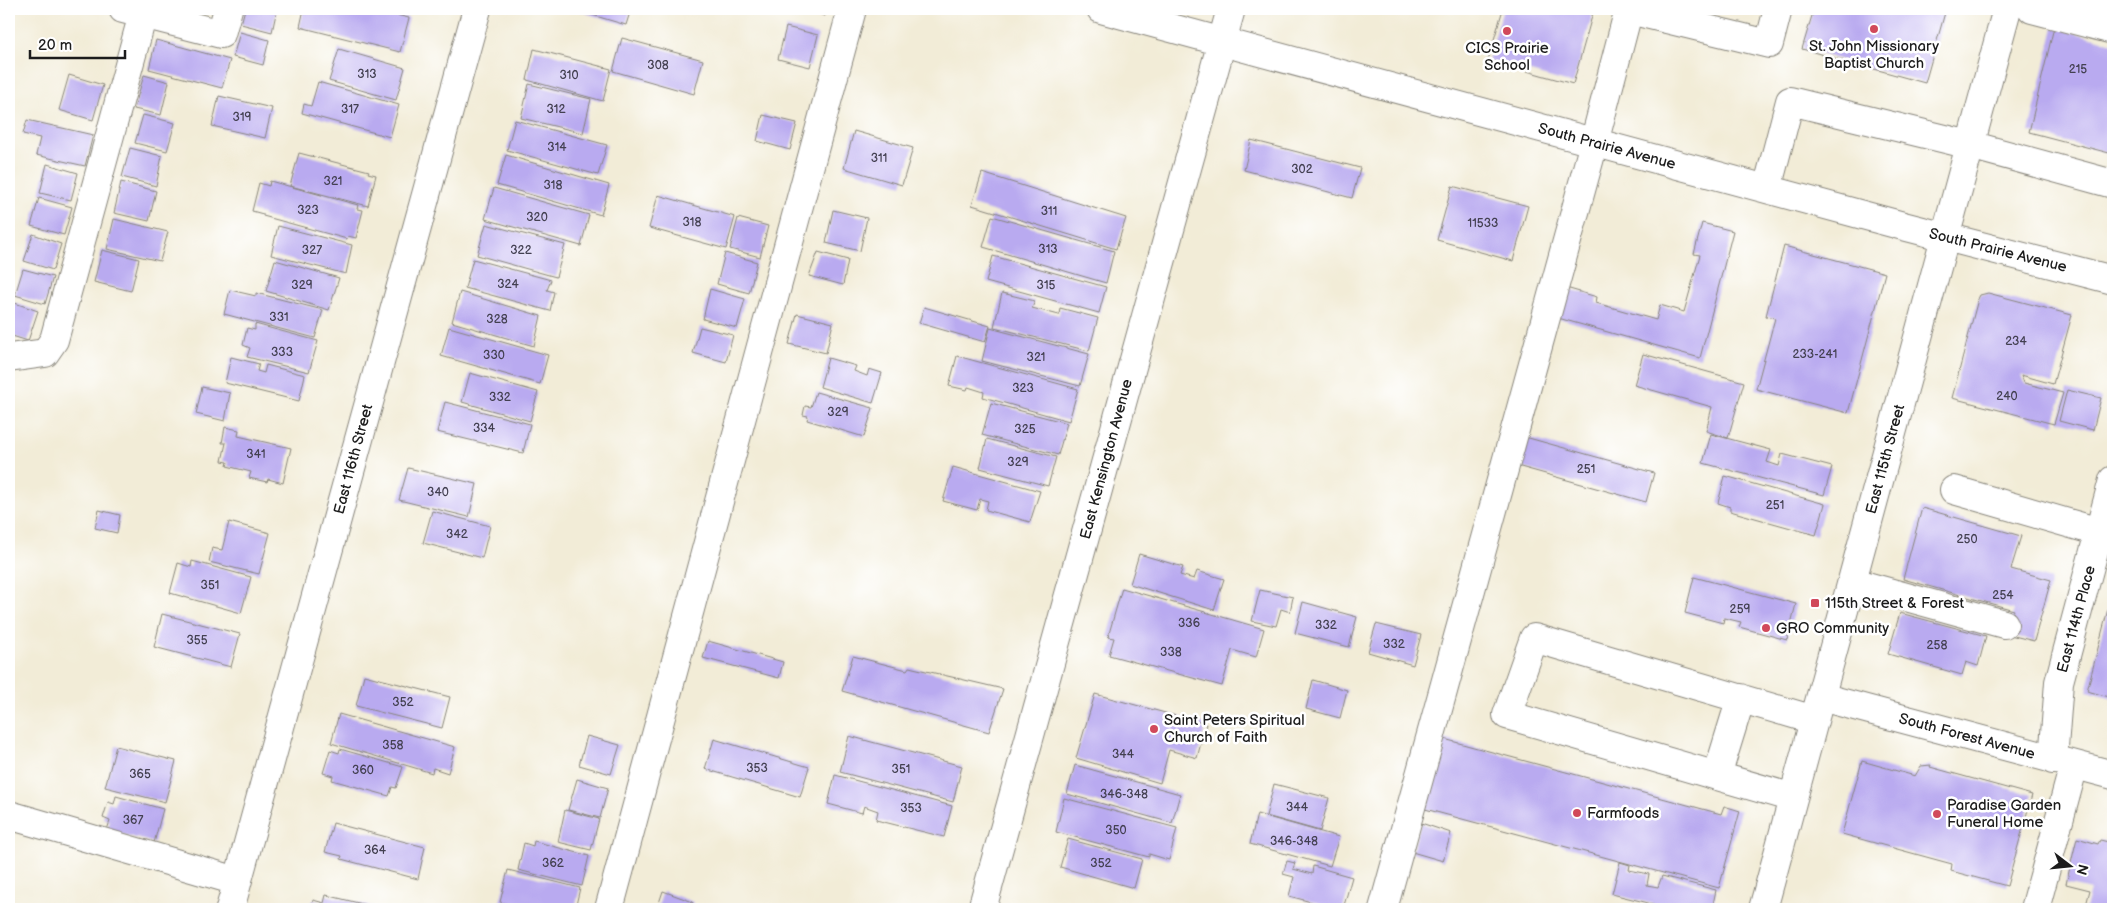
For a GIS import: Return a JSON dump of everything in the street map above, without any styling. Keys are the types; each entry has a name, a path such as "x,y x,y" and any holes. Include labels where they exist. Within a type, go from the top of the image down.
{"street":[{"path":"9,358 45,353 54,340 133,11 221,34 228,9"},
{"name":"East 116th Street","path":"230,909 476,9"},
{"path":"609,909 852,9"},
{"name":"South Prairie Avenue","path":"1101,9 1594,143 2113,280"},
{"name":"East Kensington Avenue","path":"982,909 1231,9"},
{"path":"1383,909 1629,10 1769,44 1778,9"},
{"name":"East 115th Street","path":"1763,909 2007,9"},
{"path":"2032,9 2113,30"},
{"path":"1767,189 1790,101 1970,145 2113,184"},
{"name":"East 114th Place","path":"2035,909 2064,762 2059,682 2105,522 2113,480"},
{"path":"1954,490 2105,522"},
{"path":"1852,582 2004,624"},
{"name":"South Forest Avenue","path":"1717,776 1507,715 1534,638 1741,698 1818,708 2064,762 2113,775"},
{"path":"1741,698 1717,776 1793,798"},
{"path":"9,815 238,881"}],"building":[{"path":"245,9 277,9 272,32 241,24"},
{"path":"304,9 371,9 409,18 400,52 300,27"},
{"path":"572,9 631,9 626,25"},
{"path":"802,9 827,9 825,16"},
{"path":"1503,9 1594,9 1573,84 1488,60"},
{"name":"St. John Missionary Baptist Church","path":"1814,9 1946,9 1925,83 1802,49"},
{"path":"786,27 818,35 810,67 778,59"},
{"path":"2054,27 2113,43 2113,154 2029,132"},
{"path":"240,32 269,40 263,65 233,57"},
{"path":"622,38 703,60 694,94 613,71"},
{"path":"156,40 230,60 222,88 149,69"},
{"path":"339,49 405,68 396,100 329,81"},
{"path":"534,49 611,69 603,101 527,80"},
{"path":"69,75 103,85 93,120 59,110"},
{"path":"144,75 169,82 161,115 134,109"},
{"path":"318,82 399,105 390,137 302,113 304,104 311,106"},
{"path":"529,84 591,99 583,133 521,118"},
{"path":"219,96 272,108 265,138 212,126"},
{"path":"143,115 175,123 167,151 135,143"},
{"path":"763,115 797,123 790,150 757,141"},
{"path":"27,120 93,135 85,166 36,155 40,138 23,134"},
{"path":"515,120 607,145 598,175 507,150"},
{"path":"854,131 913,148 902,185 844,168"},
{"path":"1251,140 1360,168 1352,198 1244,170"},
{"path":"130,148 162,156 156,186 122,177"},
{"path":"299,153 369,171 368,173 376,175 368,206 290,186"},
{"path":"506,155 609,185 601,215 497,185"},
{"path":"47,164 78,173 71,200 40,193"},
{"path":"982,173 1126,218 1116,249 972,205"},
{"path":"270,181 358,205 357,209 363,210 356,238 348,236 347,239 263,216 263,214 252,211 259,183 269,186"},
{"path":"121,182 156,191 149,221 114,213"},
{"path":"1452,186 1528,206 1513,261 1437,240"},
{"path":"494,188 589,215 581,246 485,219"},
{"path":"658,195 735,217 726,249 649,228"},
{"path":"39,198 72,207 64,235 31,226"},
{"path":"833,210 867,218 860,251 826,243"},
{"path":"992,216 1114,251 1106,283 983,247"},
{"path":"738,218 768,226 760,257 730,249"},
{"path":"114,219 168,232 160,261 107,249"},
{"path":"1702,223 1733,231 1700,358 1558,318 1566,288 1597,297 1596,303 1656,320 1660,305 1684,312 1700,255 1694,254"},
{"path":"486,224 565,245 556,277 477,255"},
{"path":"278,226 352,245 346,274 271,255"},
{"path":"33,234 61,244 53,270 24,261"},
{"path":"1784,246 1885,273 1848,413 1756,389 1775,318 1766,316"},
{"path":"102,250 139,259 131,291 94,282"},
{"path":"818,252 848,260 843,285 809,276"},
{"path":"725,253 757,262 749,293 717,284"},
{"path":"993,256 1106,287 1099,313 986,282"},
{"path":"473,259 551,280 547,290 554,292 550,311 465,288"},
{"path":"275,260 339,278 329,310 266,291"},
{"path":"23,269 53,277 45,304 15,295"},
{"path":"710,289 745,299 737,328 703,319"},
{"path":"230,290 256,296 256,293 323,310 315,338 224,314"},
{"path":"460,292 541,316 534,346 452,322"},
{"path":"1002,293 1035,301 1032,308 1059,315 1060,308 1098,318 1089,351 994,327"},
{"path":"1988,293 2072,315 2053,384 2021,375 2024,383 2063,393 2054,424 1952,398 1978,299 1980,295"},
{"path":"9,301 38,311 28,341 9,335"},
{"path":"924,307 990,326 985,342 919,323"},
{"path":"797,314 833,323 826,353 789,344"},
{"path":"255,324 318,341 309,372 247,357 250,348 243,345 247,328 255,330"},
{"path":"449,327 548,355 540,384 441,356"},
{"path":"700,327 733,335 726,362 693,353"},
{"path":"990,328 1089,354 1080,386 982,361"},
{"path":"1643,354 1744,382 1728,438 1706,431 1712,407 1634,385"},
{"path":"957,356 1078,389 1069,421 983,397 984,392 968,387 967,390 949,386"},
{"path":"231,357 259,364 257,371 264,373 266,365 305,375 299,401 225,383"},
{"path":"828,358 856,366 854,371 867,376 869,369 882,373 873,403 820,387"},
{"path":"470,373 538,392 530,421 462,402"},
{"path":"202,387 230,393 225,421 196,414"},
{"path":"2067,390 2101,398 2093,430 2059,421"},
{"path":"816,392 873,408 864,437 807,420 808,416 803,415 805,406 811,407"},
{"path":"445,402 530,424 523,453 437,432"},
{"path":"991,403 1067,423 1058,455 982,435"},
{"path":"225,427 239,430 238,436 291,448 283,483 268,479 267,482 249,478 251,472 227,466 228,462 222,461 226,443 222,443"},
{"path":"1711,434 1771,450 1767,462 1779,466 1782,454 1832,467 1824,495 1703,463"},
{"path":"1525,437 1654,473 1646,502 1517,466"},
{"path":"987,439 1056,457 1048,486 980,468"},
{"path":"953,467 1040,491 1030,522 986,510 988,501 980,499 977,510 943,501"},
{"path":"408,468 477,484 469,517 399,500"},
{"path":"1725,476 1825,504 1816,535 1730,511 1730,507 1718,503"},
{"path":"1922,508 2021,536 2011,569 2051,580 2034,641 2006,634 2014,610 1903,579"},
{"path":"99,510 120,515 117,533 95,528"},
{"path":"432,511 490,526 482,558 423,543"},
{"path":"229,522 270,533 259,574 209,562 212,548 222,550"},
{"path":"1139,554 1183,567 1180,575 1194,579 1197,571 1224,579 1214,610 1130,584"},
{"path":"192,561 251,577 241,613 170,593 178,563 191,567"},
{"path":"1694,577 1796,604 1787,640 1739,627 1741,622 1724,618 1723,623 1685,613"},
{"path":"1122,588 1264,629 1256,657 1232,650 1222,686 1109,655 1114,638 1108,637"},
{"path":"1260,590 1293,597 1290,612 1281,609 1276,626 1252,621"},
{"path":"1303,602 1357,617 1349,647 1295,633"},
{"path":"2109,605 2113,606 2113,698 2087,691"},
{"path":"1900,613 1986,636 1978,666 1966,662 1962,675 1888,654"},
{"path":"162,614 240,634 231,667 154,647"},
{"path":"1376,624 1421,635 1413,665 1368,652"},
{"path":"708,641 783,662 779,678 703,658"},
{"path":"853,656 907,670 909,667 1003,689 989,732 842,691"},
{"path":"364,675 450,697 442,728 356,706"},
{"path":"1313,680 1347,690 1340,718 1306,709"},
{"path":"1095,694 1206,724 1197,758 1169,750 1160,783 1076,758"},
{"path":"339,714 455,747 448,773 433,768 432,773 331,743"},
{"path":"587,736 620,745 611,774 579,765"},
{"path":"849,736 962,766 953,802 840,772"},
{"path":"714,739 809,767 800,797 705,769"},
{"name":"Farmfoods","path":"1444,739 1721,814 1724,806 1740,811 1719,888 1425,809"},
{"path":"116,746 176,761 165,802 105,787"},
{"path":"340,749 403,767 396,788 392,787 389,796 332,780 333,776 323,773 330,750 339,753"},
{"name":"Paradise Garden Funeral Home","path":"1862,761 1915,776 1921,766 1931,765 1930,767 2032,795 2007,886 1951,871 1952,864 1842,834"},
{"path":"1075,765 1180,794 1172,823 1067,794"},
{"path":"835,775 952,806 944,837 876,820 878,811 864,806 862,813 828,804"},
{"path":"577,779 608,788 600,818 568,810"},
{"path":"1274,784 1329,798 1320,831 1266,816"},
{"path":"116,796 163,809 154,843 107,830 110,821 103,818 108,802 114,804"},
{"path":"1064,798 1177,828 1169,860 1149,854 1149,857 1056,832"},
{"path":"565,810 599,819 591,850 558,842"},
{"path":"1257,814 1339,837 1330,866 1250,844"},
{"path":"333,823 425,847 418,879 341,859 342,856 325,852"},
{"path":"1421,823 1451,833 1443,861 1412,852"},
{"path":"2077,838 2098,844 2100,840 2113,843 2113,909 2085,909 2090,890 2066,884"},
{"path":"1068,839 1142,859 1134,888 1060,867"},
{"path":"534,841 589,856 582,886 518,870 524,843 533,846"},
{"path":"1287,861 1295,863 1293,869 1312,874 1313,866 1352,877 1343,909 1289,896 1294,877 1283,874"},
{"path":"1620,862 1630,865 1629,870 1649,874 1647,885 1658,887 1662,876 1716,890 1712,909 1673,909 1612,894"},
{"path":"508,870 580,888 575,909 529,909 500,902"},
{"path":"663,891 693,902 690,909 657,909"},
{"path":"326,895 383,909 311,909 313,900 324,903"}],"place":[{"name":"St. John Missionary Baptist Church","path":"1874,29"},
{"name":"CICS Prairie School","path":"1507,31"},
{"name":"115th Street & Forest","path":"1815,603"},
{"name":"GRO Community","path":"1766,628"},
{"name":"Saint Peters Spiritual Church of Faith","path":"1154,729"},
{"name":"Farmfoods","path":"1577,813"},
{"name":"Paradise Garden Funeral Home","path":"1937,814"}]}
